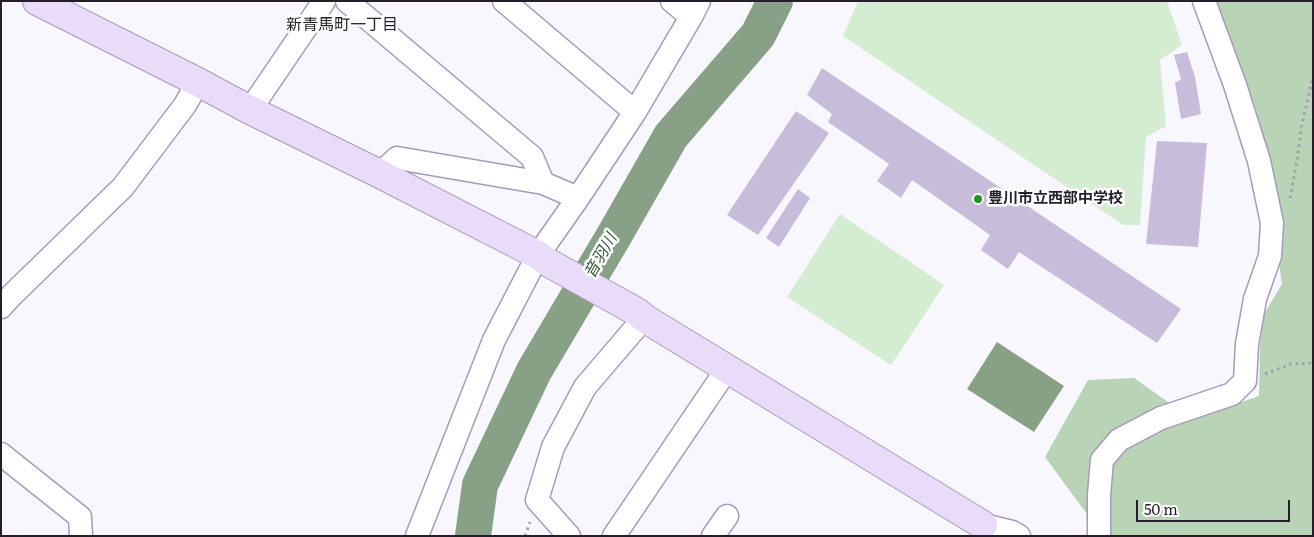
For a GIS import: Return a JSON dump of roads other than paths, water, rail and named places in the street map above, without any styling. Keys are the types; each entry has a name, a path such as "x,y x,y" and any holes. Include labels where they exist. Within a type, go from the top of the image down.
{"street":[{"path":"37,1 538,255 641,315 983,525 1012,532 1019,536"},
{"path":"250,110 324,1"},
{"path":"347,1 532,157 543,183"},
{"path":"504,1 634,112"},
{"path":"417,536 494,340 538,255 634,112 695,9 672,1"},
{"path":"1099,536 1099,495 1102,460 1119,440 1161,418 1232,394 1245,381 1247,344 1255,299 1270,256 1272,223 1259,162 1235,85 1204,1"},
{"path":"1,307 123,187 186,105 198,82"},
{"path":"380,174 398,158 543,183 578,198"},
{"path":"569,536 537,500 553,447 585,387 641,315"},
{"path":"614,536 727,369"},
{"path":"1,454 80,518 82,536"},
{"path":"714,536 727,516"}],"waterway":[{"name":"音羽川","path":"473,536 480,485 534,371 671,136 758,35 775,1"}],"place":[{"name":"豊川市立西部中学校","path":"978,199"}],"district":[{"name":"新青馬町一丁目","path":"342,25"}]}
